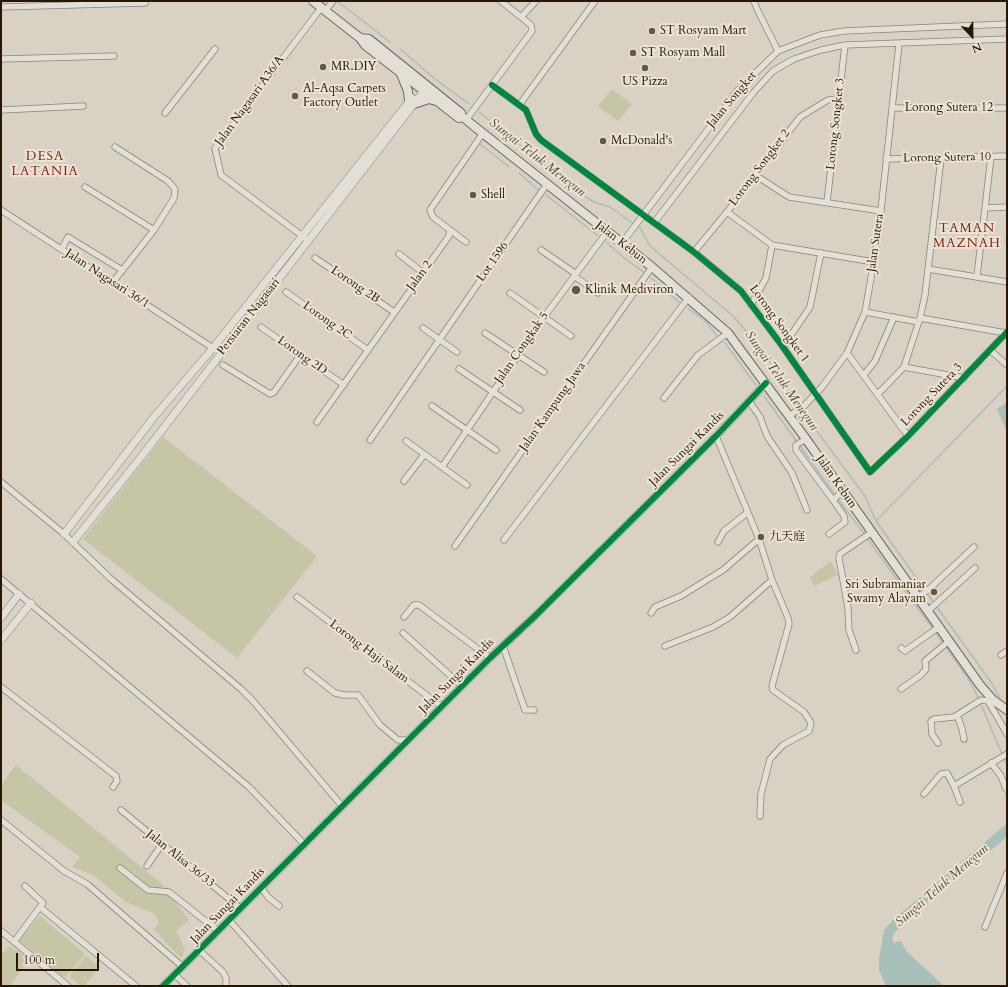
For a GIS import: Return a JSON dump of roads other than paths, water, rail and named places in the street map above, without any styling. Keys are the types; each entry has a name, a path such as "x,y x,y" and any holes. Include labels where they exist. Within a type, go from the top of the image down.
{"main road":[{"name":"Jalan Kebun","path":"313,1 360,38 365,45 401,72 462,113 464,119"},
{"name":"Jalan Kebun","path":"360,38 369,39 439,102 459,118 464,119 483,133 622,243 689,297 728,333 789,416 800,442 837,496 918,597 934,607 936,629 990,700 1007,710"},
{"path":"401,72 412,103 429,99 439,102"}],"street":[{"name":"Jalan Nagasari A36/A","path":"308,241 220,176 215,148 323,9 333,1"},
{"path":"464,119 532,33 531,25 501,1"},
{"path":"521,17 536,1"},
{"path":"520,104 595,1"},
{"path":"754,1 756,9 778,51"},
{"path":"1,7 12,4 146,3"},
{"name":"Jalan Songket","path":"622,243 737,90 778,51 820,35 844,31 1007,24"},
{"name":"Jalan Songket","path":"654,223 752,94 773,71 794,59 821,50 845,45 1007,39"},
{"name":"Jalan Sutera","path":"789,416 804,406 816,395 847,353 865,312 874,262 899,44"},
{"name":"Lorong Songket 3","path":"827,202 845,45"},
{"path":"165,113 215,48"},
{"path":"1,59 114,56"},
{"name":"Lorong Songket 1","path":"492,85 520,104 530,114 536,134 541,140 694,252 742,291 783,346 870,472"},
{"name":"Persiaran Nagasari","path":"73,542 308,241 424,87"},
{"name":"Lorong Songket 2","path":"694,252 727,212 800,116 828,100 838,99"},
{"name":"Persiaran Nagasari","path":"64,534 154,417 213,348 302,236 412,103"},
{"path":"1,110 83,106"},
{"name":"Lorong Sutera 12","path":"892,108 1007,108"},
{"path":"466,242 433,217 430,210 483,133"},
{"path":"113,282 154,230 174,198 175,189 168,181 115,147"},
{"name":"Lorong Sutera 10","path":"886,159 941,159 1007,156"},
{"path":"978,276 991,157"},
{"path":"878,394 904,367 920,320 928,269 941,159"},
{"path":"755,175 789,197 880,211"},
{"name":"Lot 1596","path":"370,440 547,184"},
{"path":"85,187 154,230"},
{"path":"986,208 1007,207"},
{"name":"Jalan Nagasari 36/1","path":"1,210 213,348"},
{"path":"727,212 772,245 874,262"},
{"name":"Jalan 2","path":"317,422 422,272 450,236 450,230"},
{"name":"Jalan Congkak 5","path":"442,467 517,354 608,232"},
{"path":"62,249 68,238 122,270"},
{"path":"751,305 766,278 772,245"},
{"path":"541,250 598,293"},
{"path":"783,346 810,308 821,253"},
{"path":"399,254 422,272"},
{"name":"Lorong 2B","path":"315,258 394,312"},
{"name":"Jalan Kampung Jawa","path":"455,546 652,267"},
{"path":"928,269 978,276 1007,282"},
{"name":"Lorong 2C","path":"286,292 368,350"},
{"path":"510,293 571,336"},
{"path":"504,540 689,297"},
{"path":"865,312 1006,333"},
{"path":"864,375 875,360 894,317"},
{"name":"Lorong 2D","path":"261,327 344,385"},
{"path":"423,328 457,352"},
{"path":"664,398 698,355 728,333"},
{"name":"Lorong Sutera 3","path":"870,472 908,436 1006,333"},
{"path":"485,334 544,372"},
{"path":"990,350 1007,365"},
{"path":"847,353 908,436"},
{"path":"224,366 270,394 274,392 301,354"},
{"path":"904,367 964,378"},
{"path":"459,370 520,410"},
{"name":"Jalan Sungai Kandis","path":"163,986 490,658 716,436 766,383"},
{"path":"749,401 760,417 767,436 792,474 807,510"},
{"path":"432,406 496,450"},
{"path":"716,436 759,539 772,580 788,618 789,624 772,686 773,690 804,712 811,724 809,731 783,745 770,759 761,794 760,816"},
{"path":"406,441 467,485"},
{"path":"800,442 795,447 799,455 837,496 844,516 845,522 829,534"},
{"path":"404,481 424,455"},
{"path":"1,482 64,534 111,579 253,701 342,806"},
{"path":"718,542 724,531 747,513"},
{"path":"73,522 72,529 75,532 84,529"},
{"path":"856,650 849,630 848,608 839,558 840,554 867,535"},
{"path":"651,613 655,607 681,596 723,570 759,539"},
{"path":"918,597 927,591 974,547"},
{"path":"934,607 974,568"},
{"path":"1,579 249,787 304,844"},
{"path":"665,646 713,627 730,618 772,580"},
{"path":"1,618 19,594"},
{"name":"Lorong Haji Salam","path":"296,597 442,707"},
{"path":"1,640 31,603"},
{"path":"8,609 14,605 18,605 20,609 18,618"},
{"path":"404,617 414,605 418,605 490,658"},
{"path":"901,648 905,651 936,629"},
{"path":"403,633 462,686"},
{"path":"901,689 921,675 926,669 925,661 940,650 946,643"},
{"path":"503,646 525,710 534,710"},
{"path":"1001,655 1007,651"},
{"path":"307,671 335,693 344,695 358,695 380,725 398,740 408,740"},
{"path":"1,687 116,776 117,781 113,787"},
{"path":"938,743 932,734 931,721 934,719 954,717 979,701 990,700 1007,734"},
{"path":"957,715 964,739"},
{"path":"954,786 1005,756"},
{"path":"991,763 1001,776 1006,789"},
{"path":"924,794 940,774 944,772 947,773 954,786 960,802"},
{"name":"Jalan Alisa 36/33","path":"121,810 240,908"},
{"path":"1,820 64,871 87,884 183,966"},
{"path":"147,866 162,844"},
{"path":"120,868 148,890 169,892 218,931"},
{"path":"985,927 1007,873"},
{"path":"14,942 41,908 43,903 42,900 25,886"},
{"path":"261,887 268,897 279,906"},
{"path":"41,908 136,986"},
{"path":"229,920 288,986"},
{"path":"1,931 68,986"},
{"path":"199,950 223,972 226,978 226,986"},
{"path":"175,975 187,986"}],"water":[{"path":"1007,402 1007,432 997,409"},
{"path":"887,941 894,943 901,941 906,951 944,986 886,986 879,970 879,959 882,943"}],"waterway":[{"name":"Sungai Teluk Menegun","path":"337,1 390,42"},
{"name":"Sungai Teluk Menegun","path":"400,49 435,79 469,104"},
{"name":"Sungai Teluk Menegun","path":"479,112 581,194 594,202 610,207 634,224"},
{"path":"480,144 509,167"},
{"path":"519,173 538,190"},
{"path":"546,195 597,235"},
{"name":"Sungai Teluk Menegun","path":"637,226 640,228 650,246 733,316 760,347 799,407"},
{"path":"607,243 645,273"},
{"path":"651,278 681,304"},
{"path":"688,308 706,322 718,337"},
{"path":"725,343 756,385"},
{"path":"876,521 1007,386"},
{"path":"764,396 835,495"},
{"name":"Sungai Teluk Menegun","path":"801,410 865,496 876,521 925,590"},
{"path":"837,498 865,535"},
{"path":"867,538 933,629"},
{"name":"Sungai Teluk Menegun","path":"927,593 934,603"},
{"name":"Sungai Teluk Menegun","path":"936,606 991,682 1000,698"},
{"path":"935,632 943,643"},
{"path":"946,647 969,680 979,699"},
{"path":"980,702 1002,754"},
{"path":"1004,758 1007,765"},
{"name":"Sungai Teluk Menegun","path":"894,953 887,941 889,932 897,923 1007,830"}],"place":[{"name":"ST Rosyam Mart","path":"652,31"},
{"name":"ST Rosyam Mall","path":"633,53"},
{"name":"MR.DIY","path":"323,67"},
{"name":"US Pizza","path":"645,68"},
{"name":"Al-Aqsa Carpets Factory Outlet","path":"295,96"},
{"name":"McDonald's","path":"603,141"},
{"name":"Shell","path":"473,195"},
{"name":"Klinik Mediviron","path":"576,290"},
{"name":"九天庭","path":"761,537"},
{"name":"Sri Subramaniar Swamy Alayam","path":"934,592"}],"district":[{"name":"DESA LATANIA","path":"45,164"},
{"name":"TAMAN MAZNAH","path":"967,236"}]}
